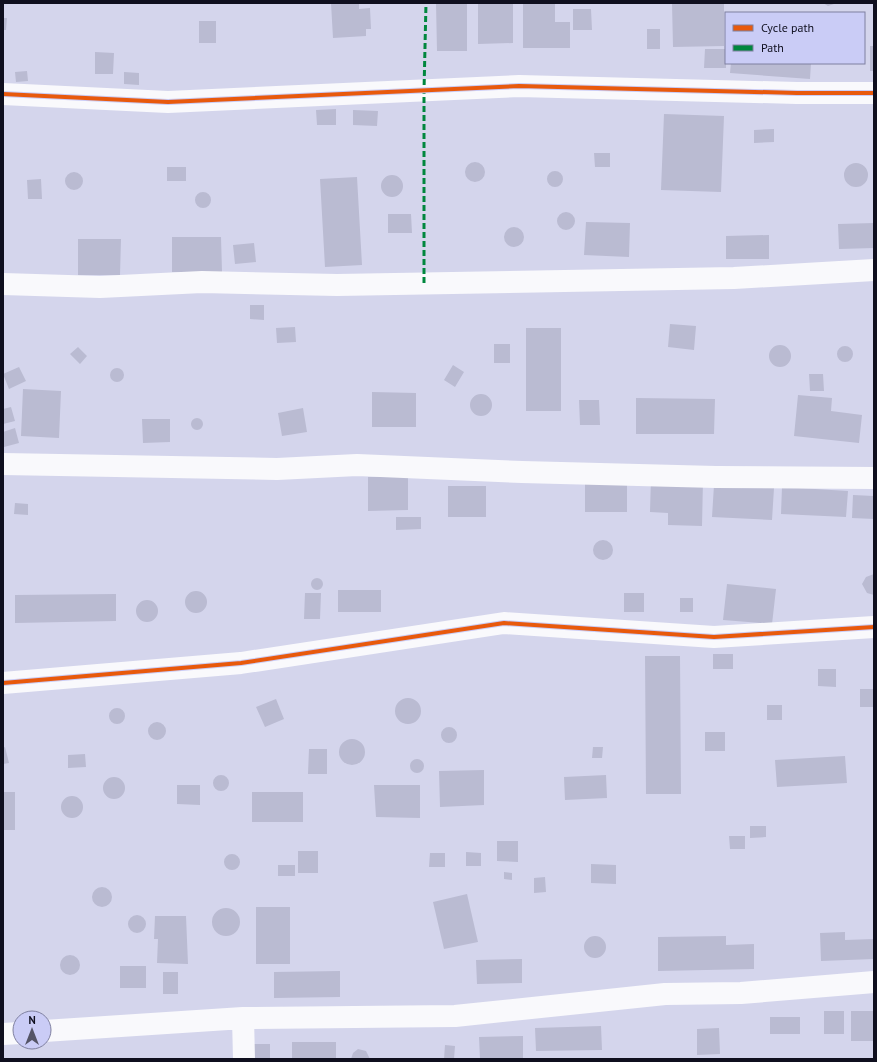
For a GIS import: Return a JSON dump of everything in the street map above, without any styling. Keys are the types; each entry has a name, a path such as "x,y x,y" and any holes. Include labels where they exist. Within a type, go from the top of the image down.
{"street":[{"path":"3,94 168,102 519,86 797,93 874,93"},
{"path":"3,284 100,287 202,282 337,285 734,278 874,270"},
{"path":"3,464 277,469 357,465 654,475 874,478"},
{"path":"3,683 241,663 504,623 714,637 874,627"},
{"path":"52,1030 243,1018 455,1016 665,994 741,993 874,982"},
{"path":"243,1018 244,1059"}],"building":[{"path":"331,3 359,3 359,9 370,8 371,29 366,29 366,36 333,38"},
{"path":"436,3 467,3 467,51 437,51"},
{"path":"478,3 513,3 513,43 478,44"},
{"path":"523,3 555,3 555,22 570,22 570,48 523,48"},
{"path":"672,3 724,3 724,46 673,47"},
{"path":"823,3 837,3 828,6"},
{"path":"573,9 591,9 592,30 573,30"},
{"path":"3,18 7,18 6,30 3,30"},
{"path":"199,21 216,21 216,43 199,43"},
{"path":"647,29 660,29 660,49 647,49"},
{"path":"870,46 874,46 874,71 870,71"},
{"path":"705,49 725,49 726,68 704,68"},
{"path":"95,52 114,53 113,74 95,74"},
{"path":"731,64 811,64 810,79 730,73"},
{"path":"27,71 28,81 16,82 15,72"},
{"path":"124,72 139,73 139,85 124,84"},
{"path":"336,109 336,125 317,125 316,110"},
{"path":"353,110 378,111 377,126 353,125"},
{"path":"664,114 724,116 721,192 661,190"},
{"path":"774,129 774,142 754,143 754,130"},
{"path":"594,153 610,153 610,167 595,167"},
{"path":"475,162 482,165 485,172 482,179 475,182 468,179 465,172 468,165"},
{"path":"856,163 864,167 868,175 864,183 856,187 848,183 844,175 848,167"},
{"path":"167,167 186,167 186,181 167,181"},
{"path":"555,171 562,176 563,179 558,186 555,187 548,182 547,179 552,172"},
{"path":"70,172 78,172 83,177 81,188 78,190 70,190 65,185 65,177"},
{"path":"388,175 396,175 403,182 403,190 396,197 388,197 381,190 381,182"},
{"path":"357,177 362,265 325,267 320,179"},
{"path":"41,179 42,199 28,199 27,180"},
{"path":"203,192 209,194 211,200 209,206 203,208 197,206 195,200 197,194"},
{"path":"562,212 570,212 575,217 573,228 570,230 562,230 557,225 557,217"},
{"path":"388,214 411,214 412,233 388,233"},
{"path":"586,222 630,223 629,257 584,255"},
{"path":"874,223 874,248 839,249 838,224"},
{"path":"514,227 521,230 524,237 521,244 514,247 507,244 504,237 507,230"},
{"path":"769,235 769,259 726,259 726,236"},
{"path":"172,237 221,237 222,272 172,272"},
{"path":"78,239 121,239 120,275 78,275"},
{"path":"254,243 256,262 235,264 233,245"},
{"path":"250,305 264,305 264,320 250,319"},
{"path":"670,324 696,326 694,350 668,347"},
{"path":"295,327 296,342 277,343 276,328"},
{"path":"526,328 561,328 561,411 526,411"},
{"path":"494,344 510,344 510,363 494,363"},
{"path":"780,345 784,346 790,352 790,360 784,366 780,367 776,366 770,360 769,356 770,352 776,346"},
{"path":"842,346 848,346 853,351 851,360 848,362 842,362 837,357 837,351"},
{"path":"78,347 87,356 80,364 70,354"},
{"path":"453,365 464,372 455,387 444,380"},
{"path":"19,367 26,381 9,389 3,374"},
{"path":"114,368 120,368 124,372 124,378 120,382 114,382 110,378 110,372"},
{"path":"809,374 823,374 824,391 810,391"},
{"path":"23,389 61,391 59,438 21,436"},
{"path":"372,392 416,393 416,427 372,427"},
{"path":"477,394 485,394 492,401 492,409 485,416 477,416 470,409 470,401"},
{"path":"798,395 832,398 831,411 862,415 859,443 794,436"},
{"path":"636,398 715,399 714,434 636,434"},
{"path":"579,400 599,400 600,425 580,425"},
{"path":"11,407 15,421 3,424 3,409"},
{"path":"303,408 307,432 282,436 278,413"},
{"path":"199,418 202,419 202,429 195,430 192,429 191,422 192,419"},
{"path":"142,419 170,419 170,442 143,443"},
{"path":"15,428 19,443 4,447 3,432"},
{"path":"368,477 408,477 408,510 368,511"},
{"path":"651,478 703,480 702,526 668,525 668,513 650,512"},
{"path":"585,481 627,481 627,512 585,512"},
{"path":"714,485 774,488 772,520 712,517"},
{"path":"448,486 486,486 486,517 448,517"},
{"path":"782,487 848,491 846,517 781,514"},
{"path":"853,495 874,496 874,519 852,518"},
{"path":"15,503 28,504 28,515 14,514"},
{"path":"396,517 421,517 421,529 396,530"},
{"path":"599,540 607,540 613,546 613,554 607,560 599,560 593,554 593,546"},
{"path":"874,574 874,595 867,593 862,584 866,577"},
{"path":"315,578 319,578 323,584 319,590 315,590 311,586 311,582"},
{"path":"727,584 776,589 772,624 723,620"},
{"path":"338,590 381,590 381,612 338,612"},
{"path":"196,591 200,592 206,598 206,606 200,612 196,613 192,612 186,606 185,602 186,598 192,592"},
{"path":"305,593 321,593 320,619 304,619"},
{"path":"624,593 644,593 644,612 624,612"},
{"path":"116,594 116,621 15,623 15,595"},
{"path":"680,598 693,598 693,612 680,612"},
{"path":"147,600 155,603 158,611 155,619 147,622 139,619 136,611 139,603"},
{"path":"713,654 733,654 733,669 713,669"},
{"path":"645,656 680,656 681,794 646,794"},
{"path":"818,669 836,669 836,687 818,686"},
{"path":"860,689 874,689 874,707 860,707"},
{"path":"408,698 417,702 421,711 417,720 408,724 399,720 395,711 399,702"},
{"path":"276,699 284,719 265,727 256,707"},
{"path":"767,705 782,705 782,720 767,720"},
{"path":"117,708 124,713 125,716 120,723 117,724 110,719 109,716 114,709"},
{"path":"157,722 163,725 166,731 163,737 157,740 151,737 148,731 151,725"},
{"path":"449,727 456,732 457,735 452,742 449,743 442,738 441,735 446,728"},
{"path":"705,732 725,732 725,751 705,751"},
{"path":"352,739 361,743 365,752 361,761 352,765 343,761 339,752 343,743"},
{"path":"5,747 9,763 3,764 3,748"},
{"path":"593,747 603,747 602,758 592,758"},
{"path":"309,749 327,749 327,774 308,774"},
{"path":"85,754 86,767 68,768 68,755"},
{"path":"845,756 847,783 777,787 775,760"},
{"path":"414,759 420,759 424,763 424,769 420,773 414,773 410,769 410,763"},
{"path":"484,770 484,805 440,807 439,771"},
{"path":"221,775 227,777 229,783 227,789 221,791 215,789 213,783 215,777"},
{"path":"606,775 607,798 565,800 564,777"},
{"path":"110,777 118,777 125,784 125,792 118,799 110,799 103,792 103,784"},
{"path":"177,785 200,785 200,805 177,804"},
{"path":"374,785 420,785 420,818 376,817"},
{"path":"3,792 15,792 15,830 3,830"},
{"path":"252,792 303,792 303,822 252,822"},
{"path":"72,796 80,799 83,807 80,815 72,818 64,815 61,807 64,799"},
{"path":"750,826 766,826 766,837 750,838"},
{"path":"729,836 745,836 745,849 730,849"},
{"path":"497,841 518,841 518,862 497,861"},
{"path":"298,851 318,851 318,873 298,873"},
{"path":"466,852 481,853 481,866 466,866"},
{"path":"430,853 445,853 445,867 429,867"},
{"path":"229,854 235,854 240,859 238,868 235,870 229,870 224,865 224,859"},
{"path":"591,864 616,865 616,884 591,883"},
{"path":"278,865 295,865 295,876 278,876"},
{"path":"504,872 512,873 512,880 504,879"},
{"path":"545,877 546,892 534,893 534,878"},
{"path":"102,887 109,890 112,897 109,904 102,907 95,904 92,897 95,890"},
{"path":"467,894 478,942 444,949 433,902"},
{"path":"256,907 290,907 290,964 256,964"},
{"path":"226,908 236,912 240,922 236,932 226,936 216,932 212,922 216,912"},
{"path":"137,915 143,918 146,924 143,930 137,933 131,930 128,924 131,918"},
{"path":"155,916 186,916 188,964 157,963 158,939 154,939"},
{"path":"845,932 845,940 874,939 874,959 821,961 820,933"},
{"path":"595,936 599,937 605,943 605,951 599,957 595,958 591,957 585,951 584,947 585,943 591,937"},
{"path":"726,936 726,945 754,944 754,969 658,971 658,937"},
{"path":"70,955 77,958 80,965 77,972 70,975 63,972 60,965 63,958"},
{"path":"522,959 522,983 477,984 476,960"},
{"path":"120,966 146,966 146,988 120,988"},
{"path":"340,971 340,997 274,998 274,972"},
{"path":"163,972 178,972 178,994 163,994"},
{"path":"824,1011 844,1011 844,1034 824,1034"},
{"path":"851,1011 874,1011 874,1041 851,1041"},
{"path":"770,1017 800,1017 800,1034 770,1034"},
{"path":"601,1026 602,1050 536,1051 535,1028"},
{"path":"719,1028 720,1054 697,1055 697,1029"},
{"path":"523,1036 523,1059 480,1059 479,1037"},
{"path":"292,1042 336,1042 336,1059 292,1059"},
{"path":"252,1044 270,1044 270,1059 252,1059"},
{"path":"445,1045 455,1046 454,1059 444,1059"},
{"path":"358,1049 366,1051 370,1059 351,1059 353,1053"}],"marked path":[{"path":"424,283 424,91 426,3"}],"cycle path":[{"path":"3,94 168,102 519,86 797,93 874,93"},
{"path":"3,683 241,663 504,623 714,637 874,627"}]}
